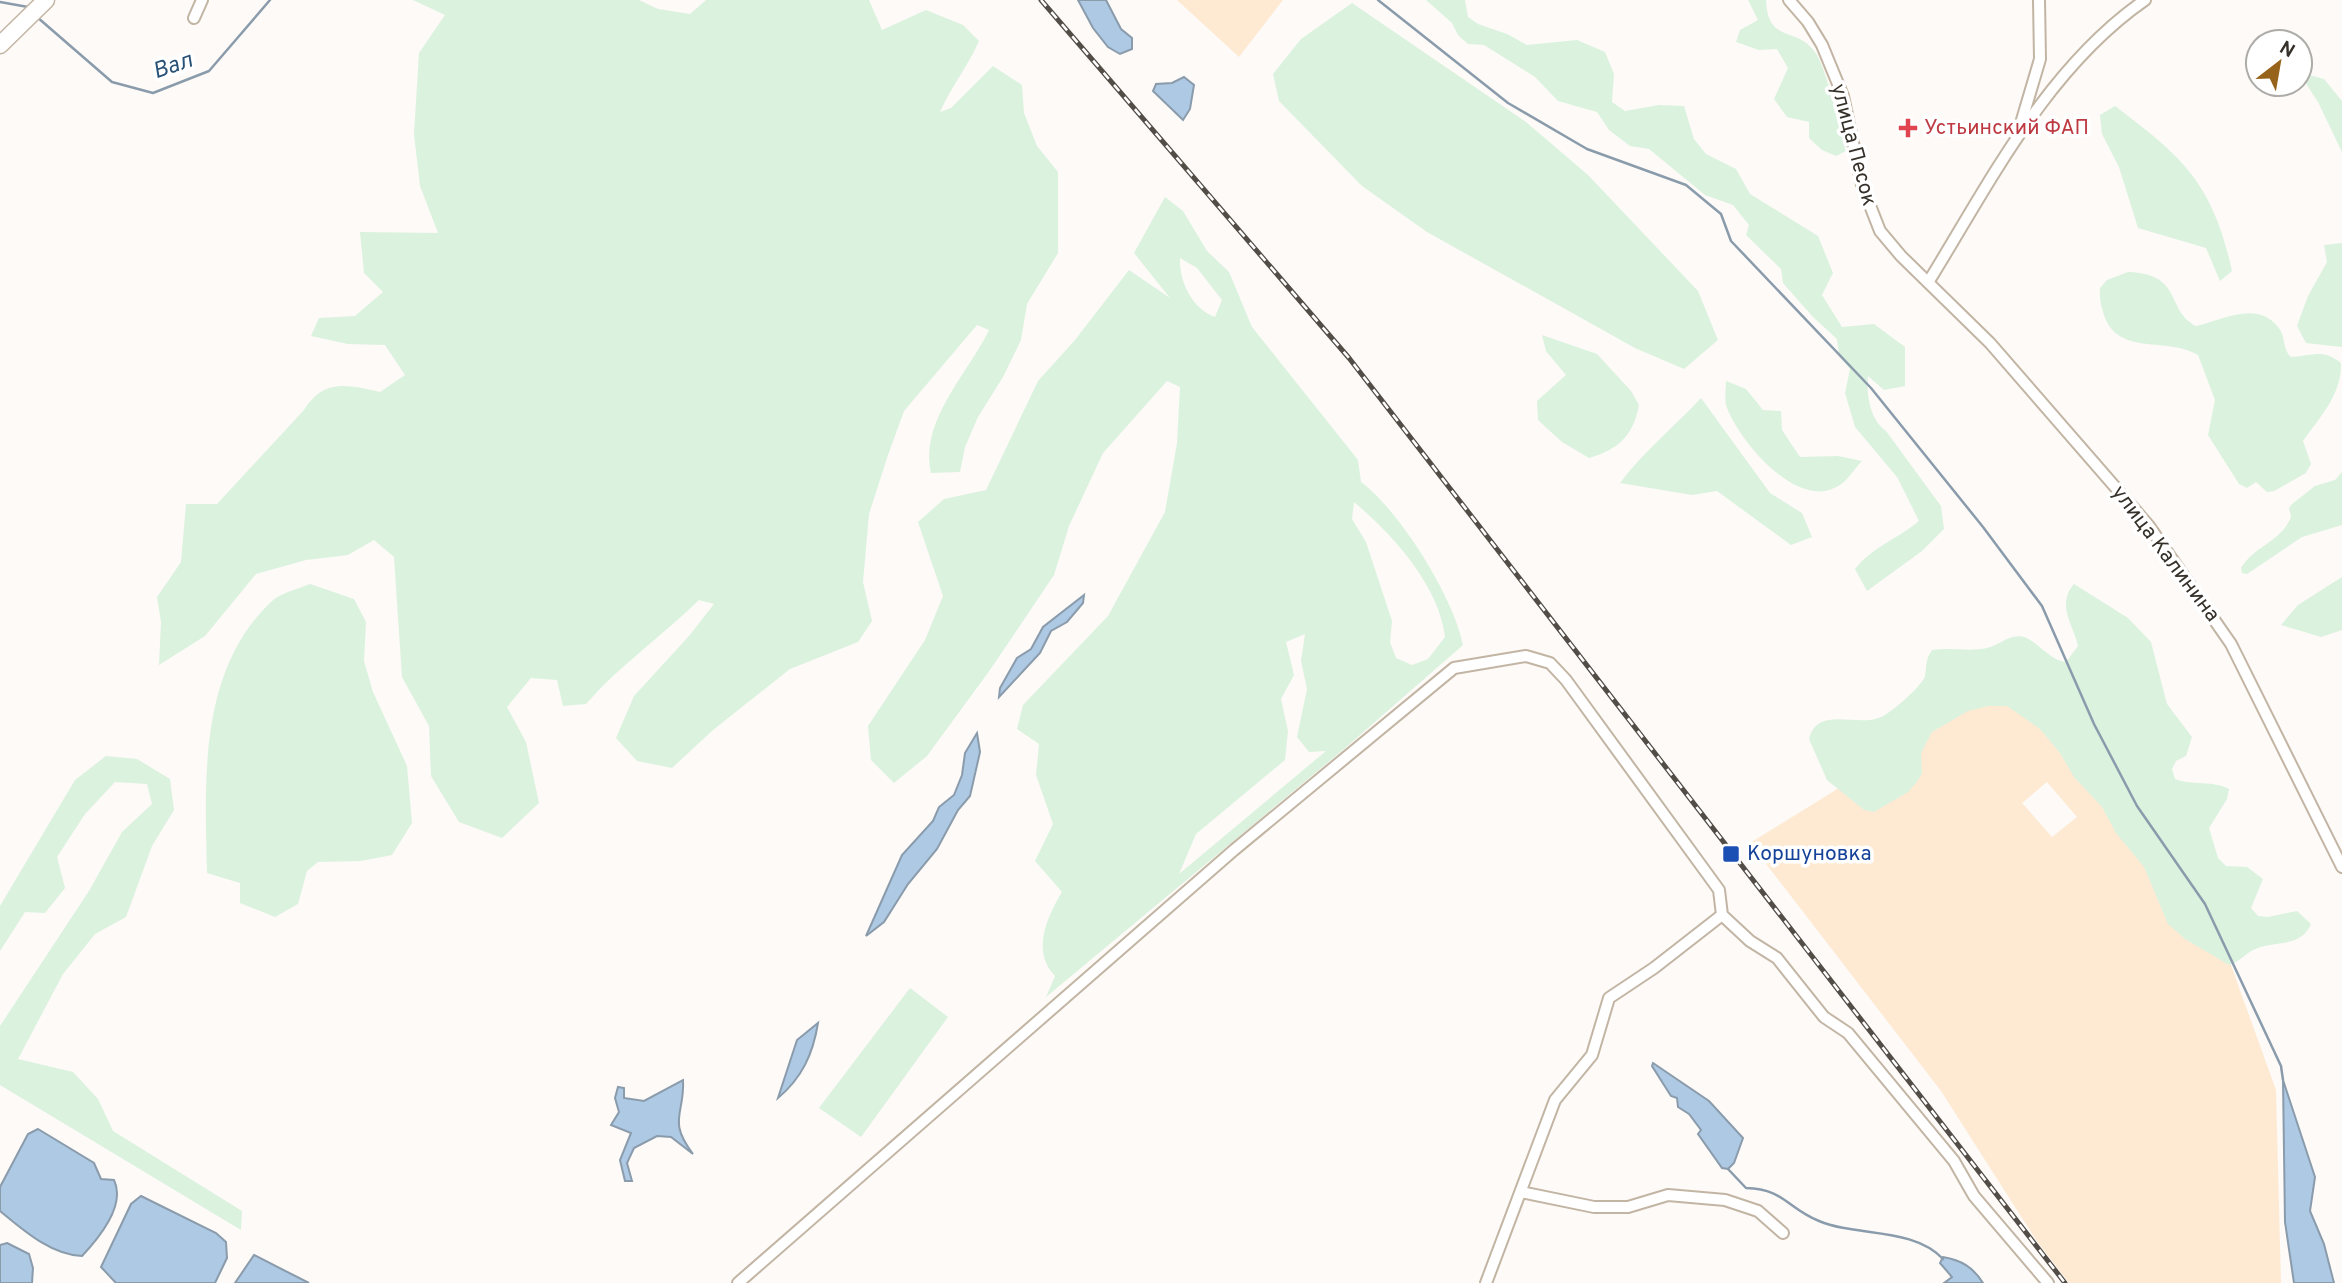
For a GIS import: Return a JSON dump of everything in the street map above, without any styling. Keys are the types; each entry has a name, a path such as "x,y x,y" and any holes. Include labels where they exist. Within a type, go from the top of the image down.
{"street":[{"path":"194,18 202,0"},
{"name":"улица Песок","path":"1789,0 1808,22 1822,45 1843,96 1868,208 1880,231 1929,281"},
{"path":"2016,139 2040,59 2039,0"},
{"path":"1929,281 2016,139 2075,61 2114,22 2145,0"},
{"path":"0,45 43,4"},
{"name":"улица Калинина","path":"1929,281 2047,405 2149,526 2231,644 2342,867"},
{"path":"738,1283 1234,850 1454,668 1526,656 1550,663 1670,820 1719,890 1722,915 1750,941 1777,958 1824,1017 1849,1033 1954,1161 1974,1196 2048,1283"},
{"path":"1486,1283 1555,1100 1591,1055 1609,998 1654,968 1722,915"},
{"path":"1521,1192 1594,1207 1628,1208 1668,1195 1725,1200 1758,1211 1783,1233"}],"shaded area":[{"path":"1177,0 1283,0 1239,57"},
{"path":"2020,676 2215,921 2276,1090 2281,1283 2069,1283 2036,1240 1941,1091 1750,843","holes":["2047,782 2077,817 2052,837 2022,803"]}],"green space":[{"path":"413,0 639,0 658,9 690,14 706,0 869,0 882,30 926,10 963,25 979,41 940,112 951,108 993,66 1022,85 1024,113 1037,146 1058,172 1058,253 1027,304 1021,340 1003,377 978,417 965,447 960,472 931,473 929,454 932,435 948,398 989,330 977,325 904,411 869,514 863,582 872,621 858,642 790,669 713,730 672,768 637,761 616,738 634,696 689,636 714,604 699,600 613,676 586,704 563,706 557,680 531,678 507,707 526,742 539,803 502,838 459,822 431,776 429,726 402,677 394,557 374,540 348,555 306,560 256,574 205,636 159,665 161,622 157,597 181,562 186,504 217,504 312,400 328,388 347,386 380,392 405,375 385,345 348,344 311,336 319,318 355,316 383,292 364,273 360,232 438,233 420,186 414,134 419,53 445,15"},
{"path":"1426,0 1465,0 1468,17 1527,45 1577,40 1605,52 1614,74 1612,102 1625,111 1659,105 1684,106 1694,139 1706,154 1736,169 1750,194 1818,236 1833,273 1822,295 1842,327 1874,324 1905,347 1905,386 1884,390 1868,376 1868,391 1876,420 1941,506 1944,529 1922,551 1867,591 1855,569 1869,555 1919,521 1897,477 1855,427 1845,393 1850,369 1839,356 1837,339 1783,283 1781,269 1746,235 1749,225 1733,205 1705,195 1649,149 1630,146 1609,130 1597,112 1558,101 1535,77 1484,45 1468,44 1458,35 1452,23"},
{"path":"1748,0 1766,0 1772,24 1801,40 1817,55 1846,151 1836,156 1822,150 1809,138 1809,122 1787,117 1774,99 1788,68 1777,49 1759,50 1736,42 1740,30 1758,20"},
{"path":"1352,3 1526,122 1588,175 1698,291 1718,340 1684,369 1635,348 1427,232 1362,186 1279,101 1273,74 1301,39"},
{"path":"2314,76 2324,79 2342,101 2342,152 2314,96"},
{"path":"2115,106 2160,141 2192,175 2205,194 2224,241 2232,271 2220,281 2206,248 2138,228 2119,167 2102,134 2100,115"},
{"path":"1165,197 1183,211 1207,251 1229,272 1252,327 1358,460 1361,482 1392,513 1423,557 1449,604 1463,645 1344,749 1046,997 1055,976 1044,956 1044,934 1051,912 1062,892 1035,861 1053,824 1036,775 1039,744 1017,729 1023,705 1108,616 1165,512 1177,443 1180,387 1167,381 1103,453 1069,526 1054,575 990,670 927,756 894,783 871,760 868,726 925,640 943,596 918,522 944,499 986,490 1038,381 1075,340 1129,270 1170,298 1134,253","holes":["1180,258 1197,268 1222,300 1215,317 1200,308 1189,293 1182,276","1354,502 1398,545 1434,598 1445,637 1428,659 1412,665 1396,658 1390,642 1392,621 1366,542 1352,519","1305,634 1301,661 1307,689 1297,737 1309,752 1326,751 1179,874 1196,834 1285,760 1288,731 1281,699 1294,675 1286,642"]},
{"path":"2342,243 2342,347 2306,343 2297,326 2308,296 2327,262 2324,245"},
{"path":"2128,272 2146,274 2158,279 2166,286 2186,319 2196,326 2239,314 2260,315 2270,319 2278,327 2291,357 2323,354 2341,363 2334,395 2303,441 2311,464 2306,473 2274,491 2267,492 2256,482 2247,488 2239,484 2208,435 2215,400 2198,355 2120,336 2111,328 2104,315 2100,288 2107,280"},
{"path":"1542,335 1597,354 1631,391 1639,405 1633,425 1623,440 1609,450 1589,458 1562,442 1538,420 1537,401 1566,375 1546,351"},
{"path":"1726,381 1746,389 1763,410 1781,411 1782,430 1800,457 1838,456 1862,461 1843,483 1824,491 1807,490 1790,482 1773,470 1744,438 1726,405"},
{"path":"1701,398 1770,493 1802,513 1812,537 1791,545 1717,491 1692,495 1620,483"},
{"path":"2342,472 2342,525 2302,537 2247,574 2242,573 2241,568 2247,560 2287,525 2292,504 2315,486 2335,480"},
{"path":"2342,577 2342,630 2321,637 2281,625 2298,605"},
{"path":"310,584 354,599 366,622 364,661 373,692 407,766 412,823 392,855 361,861 318,862 307,871 298,904 275,917 240,903 240,883 207,873 207,765 218,694 230,661 247,630 275,599"},
{"path":"2074,584 2128,618 2151,642 2167,704 2192,737 2186,756 2176,761 2172,769 2175,779 2229,789 2227,799 2209,828 2218,858 2226,866 2247,867 2263,879 2251,908 2258,916 2268,917 2297,911 2311,924 2300,937 2253,950 2229,965 2185,939 2168,924 2144,867 2116,833 2102,807 2074,777 2060,753 2040,729 2007,706 1989,706 1968,711 1932,732 1921,753 1922,774 1916,783 1908,792 1874,812 1864,810 1827,780 1809,739 1814,729 1829,720 1871,720 1885,715 1919,686 1925,676 1927,660 1932,650 1980,649 2019,636 2066,662 2078,646 2066,607 2066,599"},
{"path":"106,756 137,759 170,779 174,810 152,846 126,917 95,934 63,974 18,1059 73,1072 98,1099 113,1131 242,1211 241,1230 0,1085 0,1026 89,891 122,832 152,804 147,784 115,782 85,814 57,857 65,888 45,913 25,912 0,951 0,906 75,780"},
{"path":"910,988 948,1017 861,1137 819,1108"}],"water":[{"path":"1078,0 1106,0 1121,29 1132,38 1132,49 1120,54 1108,47 1093,28"},
{"path":"1184,77 1194,85 1190,109 1183,120 1153,91 1156,84 1172,83"},
{"path":"1084,595 1083,603 1067,622 1051,631 1040,653 999,697 1000,688 1017,658 1031,649 1043,627"},
{"path":"977,733 980,752 970,796 958,810 937,849 908,884 884,922 866,936 902,855 933,821 939,807 954,795 962,775 965,753"},
{"path":"818,1023 805,1065 794,1082 778,1098 797,1040"},
{"path":"1653,1063 1709,1101 1743,1138 1734,1163 1728,1169 1722,1168 1698,1134 1701,1130 1689,1114 1678,1107 1677,1098 1671,1096 1652,1066"},
{"path":"683,1080 679,1125 693,1154 671,1137 657,1136 634,1148 627,1163 632,1181 625,1181 620,1160 631,1133 611,1125 619,1112 615,1098 618,1087 624,1088 624,1098 644,1101"},
{"path":"2283,1080 2315,1177 2310,1211 2324,1244 2334,1283 2294,1283 2285,1222"},
{"path":"38,1129 94,1163 101,1179 114,1180 117,1190 114,1210 103,1231 82,1256 71,1255 48,1246 0,1211 0,1187 28,1134"},
{"path":"141,1196 216,1233 226,1242 227,1258 215,1283 116,1283 101,1267 131,1204"},
{"path":"7,1243 29,1254 33,1268 32,1283 0,1283 0,1245"},
{"path":"254,1255 309,1283 235,1283"},
{"path":"1943,1257 1966,1265 1983,1283 1944,1283 1952,1277 1940,1263"}],"waterway":[{"name":"Вал","path":"37,17 112,82 153,93 209,71 270,0"},
{"path":"1378,0 1508,103 1587,149 1686,185 1721,214 1731,241 1871,388 1983,527 2042,606 2094,724 2137,806 2205,904 2281,1066 2283,1080"},
{"name":"Вал","path":"0,2 28,7"},
{"path":"1728,1169 1746,1188 1777,1195 1819,1221 1901,1237 1931,1249 1943,1259"}],"railway":[{"path":"1041,0 1349,358 2065,1283"}],"place":[{"name":"Устьинский ФАП","path":"1908,128"},
{"name":"Коршуновка","path":"1731,854"}]}
